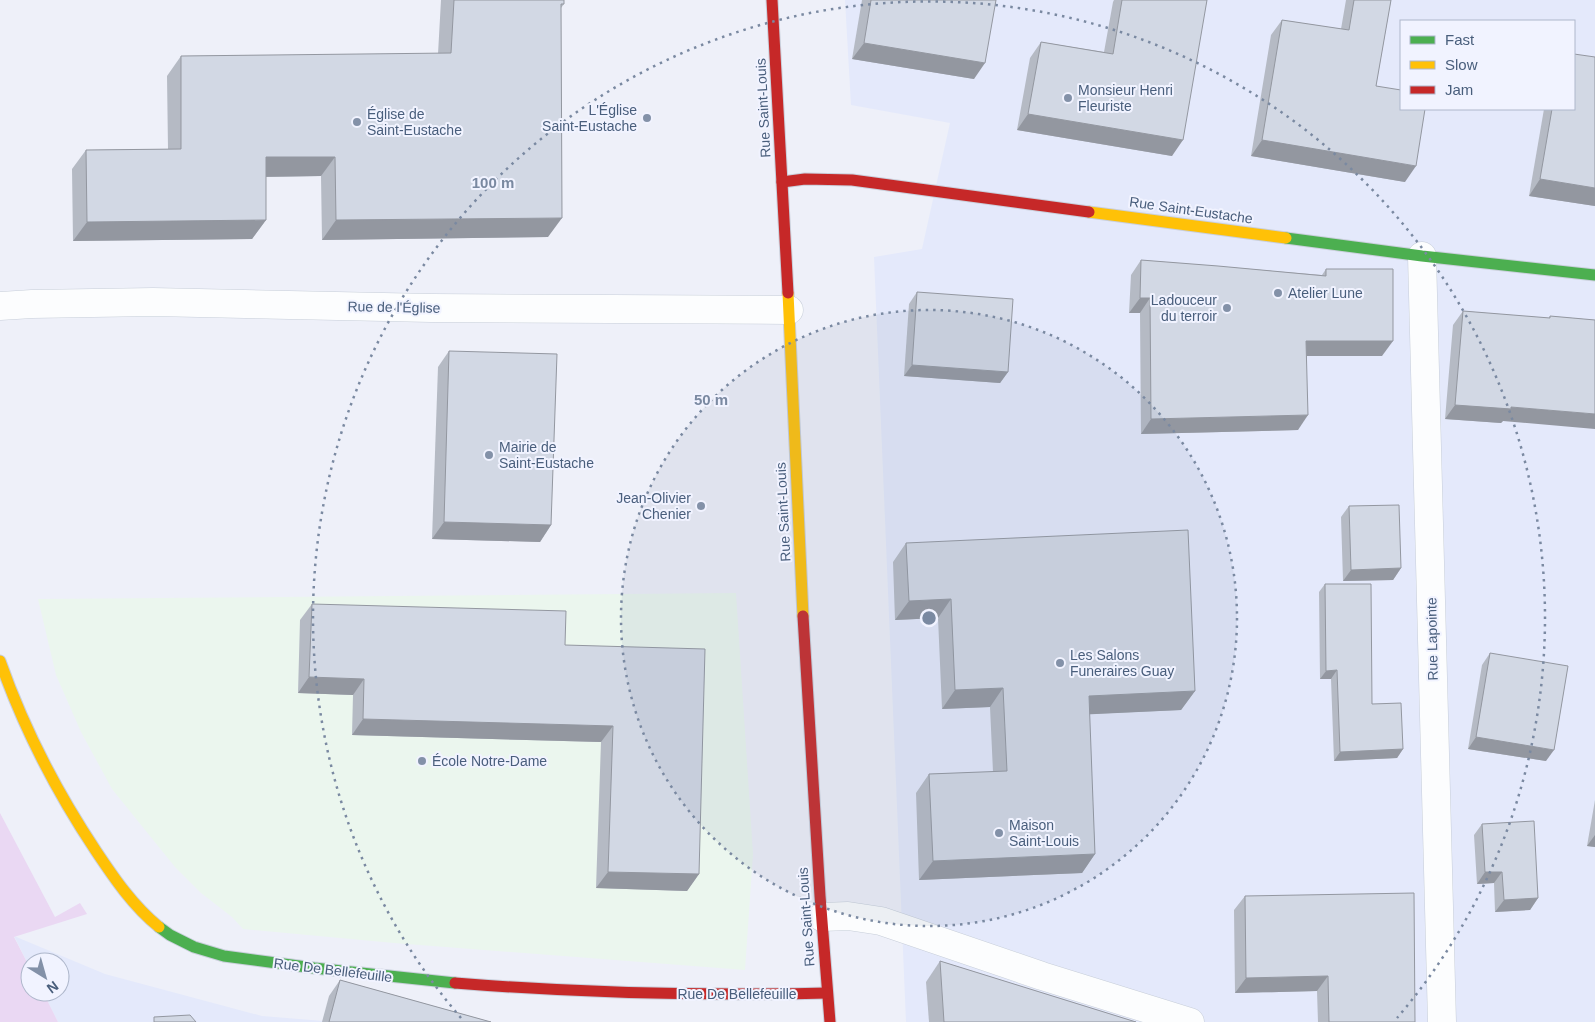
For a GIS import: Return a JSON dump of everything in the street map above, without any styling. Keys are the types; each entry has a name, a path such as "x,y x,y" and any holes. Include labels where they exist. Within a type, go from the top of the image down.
{"street":[{"name":"Rue Saint-Louis","path":"772,0 789,310 805,661 830,1022"},
{"name":"Rue Saint-Eustache","path":"782,182 812,179 852,180 1422,256 1595,275"},
{"name":"Rue Lapointe","path":"1422,256 1442,1022"},
{"name":"Rue de l'Église","path":"0,306 152,302 431,308 789,310"},
{"name":"Rue De Bellefeuille","path":"0,661 15,703 55,787 106,866 125,892 152,921 184,943 201,951 243,960 384,977 560,992 765,995 827,993"},
{"path":"822,917 848,916 880,921 1042,976 1190,1022"}],"shaded area":[{"path":"845,0 1595,0 1595,1022 906,1022 874,257 922,249 950,123 851,105"},
{"name":"École Notre-Dame","path":"736,593 753,854 745,970 394,943 243,929 232,917 201,893 175,867 112,789 81,732 56,675 38,599"},
{"path":"0,813 55,917 80,903 87,914 14,937 22,952 20,952 20,1002 48,1002 58,1022 0,1022"},
{"path":"14,936 52,952 22,952"},
{"path":"70,959 105,974 262,1016 336,1022 58,1022 48,1002 70,1002"}],"building":[{"name":"Église de Saint-Eustache","path":"454,0 564,0 564,4 561,4 562,218 336,220 335,157 266,157 266,220 87,222 86,150 181,149 181,56 451,53"},
{"path":"871,0 996,0 985,63 864,43"},
{"path":"1122,0 1207,0 1183,140 1028,114 1041,42 1113,54"},
{"path":"1354,0 1391,0 1376,86 1400,90 1400,110 1425,110 1416,166 1262,140 1282,20 1349,30"},
{"path":"1575,54 1595,57 1595,188 1540,179 1552,110 1575,110"},
{"path":"1141,260 1326,276 1326,269 1393,269 1393,341 1306,341 1308,415 1151,419 1150,298 1140,298"},
{"path":"917,292 1013,299 1008,372 912,365"},
{"path":"1463,311 1595,320 1595,414 1511,407 1511,409 1455,405"},
{"name":"Mairie de Saint-Eustache","path":"449,351 557,354 551,525 444,522"},
{"path":"1399,505 1401,568 1351,570 1349,506"},
{"path":"1188,530 1195,691 1089,696 1095,854 933,861 929,774 1007,771 1003,688 955,690 951,599 909,601 906,543"},
{"path":"1325,584 1371,584 1372,704 1401,703 1403,749 1340,752 1337,670 1326,671"},
{"path":"312,604 566,611 565,645 705,649 699,874 608,872 613,726 363,719 364,679 309,677"},
{"path":"1490,653 1568,666 1554,750 1476,737"},
{"path":"1534,821 1538,898 1504,900 1502,872 1485,872 1482,824"},
{"path":"1414,893 1415,1022 1329,1022 1328,976 1246,978 1245,896"},
{"path":"940,961 1136,1022 944,1022"},
{"path":"340,980 491,1022 329,1022"},
{"path":"190,1015 196,1022 154,1022 154,1017"}],"traffic: fast":[{"path":"1286,238 1422,256 1595,275"},
{"path":"159,927 194,947 224,956 455,983"}],"traffic: slow":[{"path":"1089,212 1286,238"},
{"path":"788,293 803,616"},
{"path":"0,661 30,735 54,782 81,828 132,901 159,927"}],"traffic: jam":[{"path":"772,0 788,293"},
{"path":"782,182 805,179 852,180 1089,212"},
{"path":"803,616 820,896 830,1022"},
{"path":"455,983 641,993 827,993"}],"place":[{"name":"Monsieur Henri Fleuriste","path":"1068,98"},
{"name":"L'Église Saint-Eustache","path":"647,118"},
{"name":"Église de Saint-Eustache","path":"357,122"},
{"name":"Atelier Lune","path":"1278,293"},
{"name":"Ladouceur du terroir","path":"1227,308"},
{"name":"Mairie de Saint-Eustache","path":"489,455"},
{"name":"Jean-Olivier Chenier","path":"701,506"},
{"name":"Les Salons Funeraires Guay","path":"1060,663"},
{"name":"École Notre-Dame","path":"422,761"},
{"name":"Maison Saint-Louis","path":"999,833"}]}
